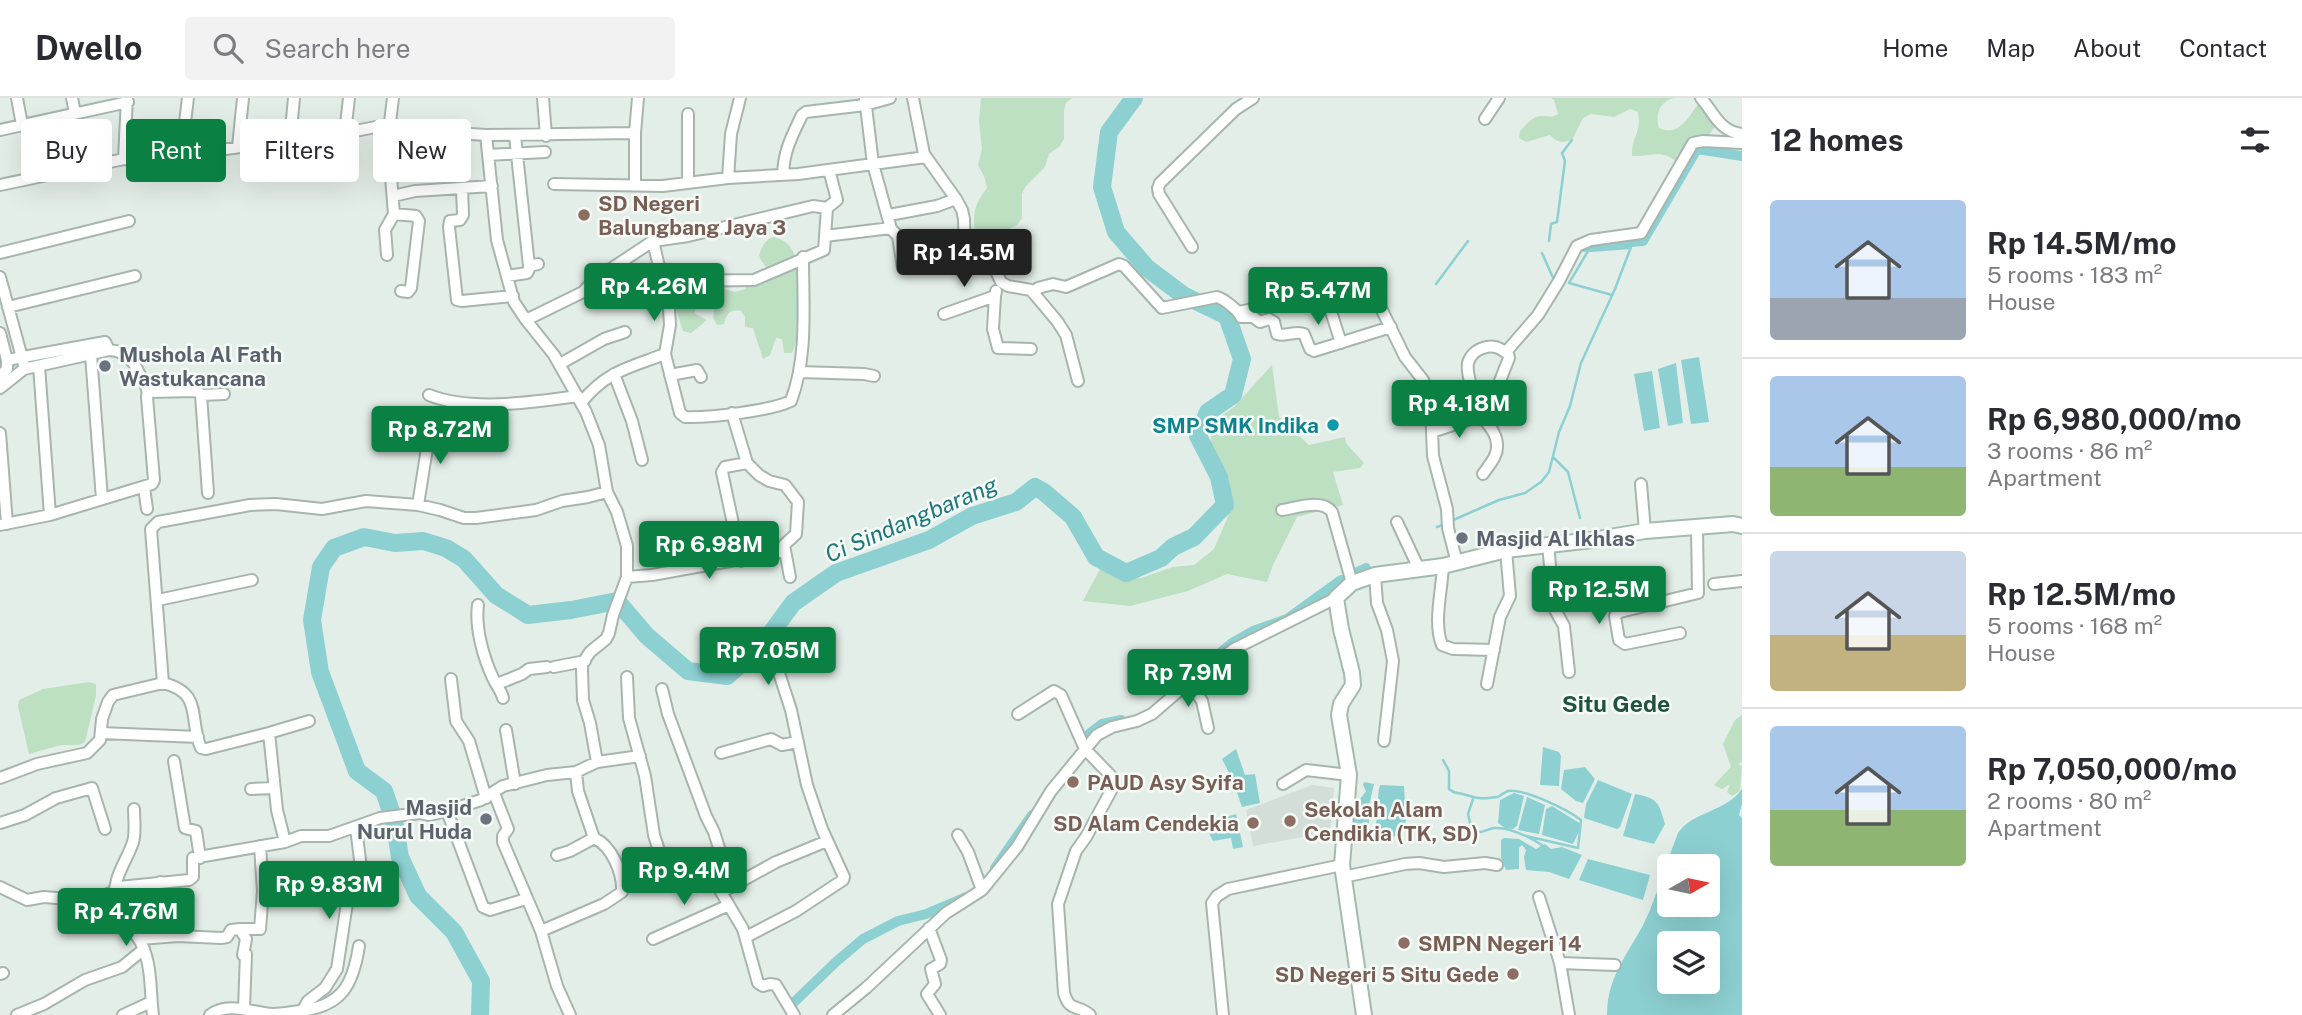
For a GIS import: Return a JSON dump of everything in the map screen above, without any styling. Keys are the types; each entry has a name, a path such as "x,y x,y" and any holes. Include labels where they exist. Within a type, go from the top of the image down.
{"street":[{"path":"17,98 21,120"},
{"path":"72,98 75,113"},
{"path":"185,119 188,98"},
{"path":"226,149 238,147 243,98"},
{"path":"292,119 294,98"},
{"path":"347,119 349,98"},
{"path":"359,130 389,124 393,98"},
{"path":"542,98 546,136"},
{"path":"635,185 638,98"},
{"path":"728,178 731,134 740,98"},
{"path":"783,174 788,145 806,112 890,98"},
{"path":"913,98 921,145 926,157 957,198 964,219 965,258"},
{"path":"1192,247 1159,194 1160,183 1236,109 1253,98"},
{"path":"1485,119 1499,98"},
{"path":"1701,98 1720,126 1732,133 1742,134"},
{"path":"0,185 124,159 128,100 48,119"},
{"path":"865,101 873,164 891,228 898,236 903,268"},
{"path":"688,114 688,183"},
{"path":"0,130 21,125"},
{"path":"387,255 385,230 394,214 388,140 393,130 546,136 635,132"},
{"path":"485,135 497,240 513,296 526,320 560,364 580,400 599,445 607,492 625,537 628,555 624,590 606,639 590,652 582,670 582,693 597,762"},
{"path":"507,276 527,273 535,264 529,265 515,135"},
{"path":"1506,352 1538,315 1577,246 1588,241 1637,235 1643,230 1693,143 1742,143"},
{"path":"488,155 545,152"},
{"path":"554,184 663,187 926,157"},
{"path":"526,320 583,292 594,280 653,241 688,236 813,206 827,208 837,200 829,170"},
{"path":"393,196 415,191 492,186"},
{"path":"462,189 463,215 460,220 450,221 449,227 457,300 463,302 513,296"},
{"path":"889,215 937,206 957,198"},
{"path":"666,291 674,281 754,280 824,250 827,208"},
{"path":"394,214 416,216 419,221 411,288 408,292 401,291"},
{"path":"0,253 129,221"},
{"path":"825,236 891,228"},
{"path":"653,241 670,319 665,354 680,413 685,417 732,413 782,405 791,401 799,372 803,335 803,257"},
{"path":"919,261 965,258 980,253 987,256 1001,282 1008,286 1029,289 1057,321 1066,335 1077,381"},
{"path":"1034,294 1038,288 1053,284 1066,286 1119,264 1124,266 1163,308 1222,298 1239,312 1241,317 1254,317 1260,322 1269,319 1274,322 1278,334 1283,336 1301,332 1310,349 1314,351 1391,327"},
{"path":"0,276 8,307 13,368 0,388"},
{"path":"8,307 135,276"},
{"path":"1001,282 995,296 993,329 998,348 1031,349"},
{"path":"1239,312 1257,308 1279,294 1306,288 1315,302 1327,299 1340,343"},
{"path":"944,314 995,296"},
{"path":"1377,300 1405,356 1423,380 1431,406 1433,456 1447,509 1450,564 1439,620 1442,645 1453,649 1494,650"},
{"path":"560,364 604,339 625,332"},
{"path":"0,333 13,368"},
{"path":"13,368 105,342 108,350"},
{"path":"1432,432 1477,414 1496,391 1509,358 1506,352 1490,346 1477,350 1467,366 1477,414 1494,432 1497,442 1493,460 1483,474"},
{"path":"0,433 4,525 50,515 152,484 146,397 148,392 131,359 122,352 108,350 39,366 13,368"},
{"path":"429,395 447,401 493,404 580,400 628,366 665,354"},
{"path":"91,355 102,499"},
{"path":"39,366 50,515"},
{"path":"670,375 697,370 701,377"},
{"path":"799,372 874,376"},
{"path":"614,374 632,421 642,460"},
{"path":"148,392 224,394"},
{"path":"199,393 208,493"},
{"path":"732,413 747,463 769,481 785,485 799,502 796,534 784,545 790,577"},
{"path":"418,505 431,423"},
{"path":"741,561 722,472 725,467 747,463"},
{"path":"1641,484 1645,531"},
{"path":"144,487 148,509"},
{"path":"163,683 158,600 151,545 151,529 158,522 250,505 276,504 322,509 366,501 418,505 464,518 476,518 536,510 562,501 607,492"},
{"path":"1282,510 1319,504 1328,507 1332,512 1352,583"},
{"path":"1396,522 1419,569"},
{"path":"833,1015 866,988 929,928 981,886 1017,847 1051,791 1084,746 1097,735 1112,727 1152,715 1189,682 1234,649 1336,598 1352,583 1375,575 1450,564 1506,550 1645,531 1733,524 1742,526"},
{"path":"1680,633 1625,644 1619,640 1615,616 1620,612 1695,596 1698,593 1697,527"},
{"path":"1548,544 1554,608 1564,626 1569,672"},
{"path":"1486,684 1500,617 1510,596 1506,550"},
{"path":"627,577 741,561 785,551"},
{"path":"1375,575 1377,603 1387,630 1393,661 1384,741"},
{"path":"158,600 252,580"},
{"path":"1714,584 1742,581"},
{"path":"1336,598 1353,685 1341,704 1339,715 1349,775 1342,871 1364,1015"},
{"path":"478,605 477,624 481,642 503,698"},
{"path":"746,937 796,911 843,880 843,874 827,841 807,785 785,688 772,659 772,648 780,640"},
{"path":"497,684 529,669 584,661"},
{"path":"627,677 629,718 640,756 654,835 667,874 672,880 698,872 708,873 726,889"},
{"path":"451,678 456,721 469,741 490,795 508,830 503,836 503,842 541,931 557,986 570,1015"},
{"path":"1189,682 1202,701 1208,728"},
{"path":"0,778 37,765 87,754 100,740 102,719 113,695 163,683 182,691 191,699 201,748 206,749 309,721"},
{"path":"662,689 668,714 714,832 723,864 729,905 746,937 758,983 763,986 776,985 794,1015"},
{"path":"1018,714 1054,691 1058,692 1084,746 1112,777 1113,786 1076,851 1062,890 1058,914 1067,1003 1090,1015"},
{"path":"506,730 515,784"},
{"path":"101,733 198,737"},
{"path":"269,733 274,760 277,810 285,842"},
{"path":"721,753 771,739 782,745 798,741"},
{"path":"0,887 27,900 44,897 68,899 102,896 119,887 191,880 193,858 285,842 301,836 329,836 380,818 429,815 447,811 490,795 503,786 547,775 576,772 597,762 640,756"},
{"path":"174,761 185,828 196,831 200,858"},
{"path":"1283,784 1306,770 1349,775"},
{"path":"541,931 604,904 622,892 621,879 613,857 599,840 594,838 578,791 576,772"},
{"path":"0,823 25,815 56,798 92,788 105,829"},
{"path":"251,789 274,788"},
{"path":"134,809 133,842 118,875 114,897 119,912 142,944 149,970 153,1015"},
{"path":"447,811 483,907 490,909 526,899"},
{"path":"303,1013 308,1001 325,988 337,969 347,903 361,868 356,828"},
{"path":"958,835 968,852 981,886"},
{"path":"556,855 594,838"},
{"path":"726,889 790,856 827,841"},
{"path":"17,1015 44,1004 85,979 121,967 142,944 178,936 223,938 228,936 231,930 260,929 263,891 260,846"},
{"path":"1223,1015 1212,903 1228,889 1405,864 1444,867 1485,863 1497,865"},
{"path":"160,882 161,901 178,901 179,918"},
{"path":"1539,897 1560,963 1569,1015"},
{"path":"653,939 729,905"},
{"path":"929,928 941,960 940,964 931,969 935,984 927,994 940,1015"},
{"path":"240,929 246,939 243,955 246,954 247,962 244,1009"},
{"path":"210,1015 216,1010 225,1009 273,1014 303,1013 319,1009 343,991 352,979 359,946"},
{"path":"1560,963 1615,965"},
{"path":"123,1015 151,1002"}],"shaded area":[{"name":"Sekolah Alam Cendikia (TK, SD)","path":"1312,785 1334,788 1330,832 1253,846 1246,810"}],"green space":[{"path":"981,98 1072,98 1066,103 1064,110 1064,139 1060,146 1049,154 1045,167 1025,187 1022,194 1022,218 1017,225 985,241 975,233 974,220 977,204 987,188 978,165 982,149 979,122"},
{"path":"1551,98 1674,98 1665,102 1658,113 1659,128 1666,130 1682,125 1698,104 1705,103 1716,125 1702,150 1697,149 1690,156 1677,154 1678,164 1663,155 1632,156 1639,119 1638,112 1630,109 1614,117 1591,114 1583,118 1572,140 1557,141 1550,135 1526,142 1519,138 1520,131 1534,118 1558,114"},
{"path":"774,237 788,244 795,257 798,272 803,310 792,353 784,353 782,339 776,338 770,355 763,359 753,328 745,327 745,317 741,311 732,311 724,324 717,325 713,318 715,304 704,302 697,306 694,313 707,320 691,333 683,331 674,303 680,295 700,289 705,279 717,279 724,289 735,292 745,289 752,278 766,284 767,270 759,255 766,241"},
{"path":"1272,365 1279,417 1309,445 1345,437 1346,443 1364,463 1360,468 1333,472 1343,505 1297,517 1267,582 1227,574 1188,591 1130,606 1083,601 1100,569 1141,578 1173,567 1194,565 1214,549 1232,507 1229,480 1211,447 1211,423 1234,407"},
{"path":"89,682 96,684 96,696 85,742 29,754 19,700 43,689"},
{"path":"1742,715 1742,762 1738,764 1742,766 1740,791 1732,796 1727,792 1730,784 1722,789 1714,785 1731,767 1723,744 1735,720"}],"water":[{"path":"1699,357 1709,422 1691,424 1681,360"},
{"path":"1676,363 1683,423 1668,426 1658,369"},
{"path":"1652,371 1660,428 1644,431 1634,374"},
{"path":"1543,747 1559,752 1561,756 1559,786 1540,785"},
{"path":"1236,749 1245,775 1255,774 1260,803 1242,807 1222,759"},
{"path":"1585,767 1595,779 1583,803 1561,789 1564,770"},
{"path":"1598,780 1632,794 1617,829 1584,818 1586,804"},
{"path":"1364,782 1374,784 1369,806 1369,830 1372,833 1376,823 1380,785 1404,786 1406,821 1400,833 1381,840 1359,836 1352,830 1348,822 1350,812 1366,791"},
{"path":"1742,789 1739,815 1742,818 1742,1015 1607,1015 1608,999 1616,973 1644,924 1657,891 1657,917 1720,917 1720,854 1670,854 1678,833 1684,826 1727,802"},
{"path":"1514,793 1524,796 1517,826 1513,829 1505,828 1498,823 1500,800"},
{"path":"1635,794 1649,797 1661,811 1665,824 1654,844 1623,836"},
{"path":"1527,797 1545,805 1539,834 1518,830"},
{"path":"1552,806 1581,824 1573,844 1542,835 1546,809"},
{"path":"1236,814 1243,847 1233,849 1231,838 1213,841 1204,824"},
{"path":"1519,839 1536,849 1545,844 1551,849 1562,847 1582,855 1569,879 1549,872 1526,870 1526,850 1522,845 1519,848 1519,869 1506,870 1501,858 1501,840"},
{"path":"1588,859 1650,875 1643,900 1579,880"}],"waterway":[{"name":"Ci Sindangbarang","path":"480,1015 481,981 454,932 418,896 400,857 394,820 384,791 357,771 320,672 312,620 321,567 334,548 364,537 395,543 423,541 446,548 464,559 496,595 528,615 617,601 647,636 688,671 727,676 763,644 793,603 836,573 929,540 972,516 1016,502 1035,487 1073,517 1096,557 1126,573 1161,558 1173,547 1194,537 1225,505 1219,477 1198,436 1208,412 1233,395 1242,359 1227,316 1183,295 1147,268 1116,232 1102,187 1109,132 1134,98"},
{"path":"1549,241 1551,224 1557,222 1565,161 1562,153 1572,140"},
{"path":"1584,247 1643,241 1697,149 1742,156"},
{"path":"1451,521 1499,500 1525,493 1541,482 1549,472 1581,363 1615,289 1634,239"},
{"path":"1436,284 1468,241"},
{"path":"1612,295 1569,283 1588,251 1628,248"},
{"path":"1542,253 1554,280"},
{"path":"1554,458 1568,472 1580,518"},
{"path":"1437,527 1445,524"},
{"path":"1351,575 1366,568"},
{"path":"1209,662 1232,643 1253,631 1287,619 1341,580"},
{"path":"1089,734 1102,724 1121,720"},
{"path":"1443,760 1449,771 1451,791 1478,798 1497,797"},
{"path":"1498,797 1508,791 1535,796 1581,820 1578,848 1526,836"},
{"path":"1473,799 1468,814 1472,831 1506,829 1542,845"},
{"path":"995,868 1032,815"},
{"path":"790,1006 863,939 898,921 926,914 966,897"}],"place":[{"name":"SD Negeri Balungbang Jaya 3","path":"584,215"},
{"name":"Mushola Al Fath Wastukancana","path":"105,366"},
{"name":"SMP SMK Indika","path":"1333,425"},
{"name":"Masjid Al Ikhlas","path":"1462,538"},
{"name":"PAUD Asy Syifa","path":"1073,782"},
{"name":"Masjid Nurul Huda","path":"486,819"},
{"name":"Sekolah Alam Cendikia (TK, SD)","path":"1290,821"},
{"name":"SD Alam Cendekia","path":"1253,823"},
{"name":"SMPN Negeri 14","path":"1404,943"},
{"name":"SD Negeri 5 Situ Gede","path":"1513,974"}],"district":[{"name":"Situ Gede","path":"1616,703"}]}
